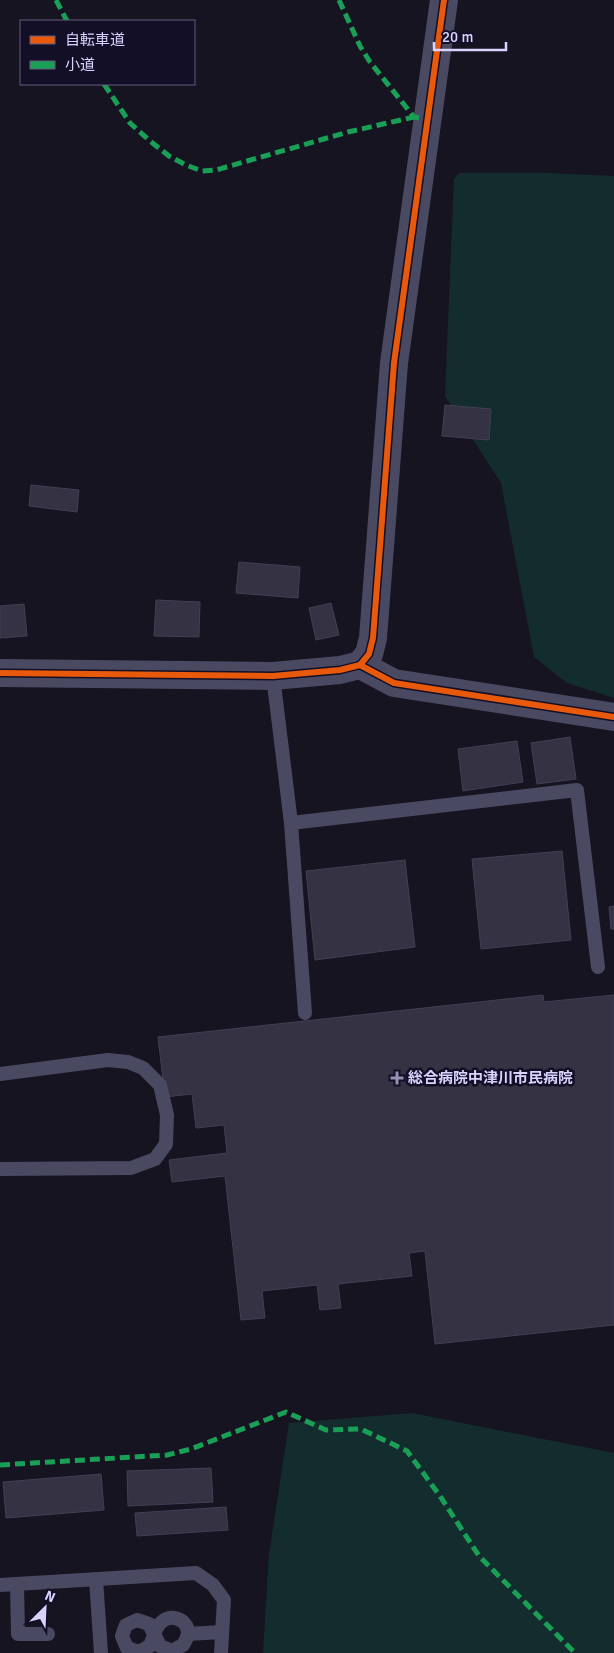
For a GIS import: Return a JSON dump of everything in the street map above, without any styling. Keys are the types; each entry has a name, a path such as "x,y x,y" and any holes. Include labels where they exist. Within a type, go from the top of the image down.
{"street":[{"path":"360,666 369,654 373,638 394,363 444,0"},
{"path":"0,673 274,676 340,670 360,666 394,683 614,717"}],"lane":[{"path":"274,676 291,823 305,1013"},
{"path":"291,823 578,790 598,967"},
{"path":"0,1074 108,1060 128,1062 143,1068 160,1085 167,1115 166,1144 155,1159 132,1168 0,1169"},
{"path":"0,1585 196,1573 213,1585 224,1600 221,1653"},
{"path":"96,1579 101,1653"},
{"path":"17,1584 18,1634 48,1634"},
{"path":"170,1617 179,1619 185,1625 188,1634 183,1646 172,1651 160,1646 154,1635 157,1626 162,1620 170,1617"},
{"path":"188,1634 222,1632"}],"green space":[{"path":"459,173 548,173 614,176 614,698 567,683 534,657 501,483 445,396 454,179"},
{"path":"412,1413 614,1453 614,1653 263,1653 269,1554 289,1423"}],"building":[{"path":"445,405 491,409 489,440 442,436"},
{"path":"31,485 79,490 77,512 29,506"},
{"path":"239,562 300,567 298,598 236,593"},
{"path":"156,600 200,602 199,637 154,636"},
{"path":"331,603 339,635 316,640 309,608"},
{"path":"24,604 27,636 0,638 0,606"},
{"path":"570,737 576,779 537,784 531,743"},
{"path":"517,741 523,782 463,791 458,749"},
{"path":"562,851 571,940 481,949 472,859"},
{"path":"405,860 415,947 315,960 306,871"},
{"path":"614,906 614,929 611,929 609,907"},
{"path":"543,995 544,1002 614,995 614,1325 435,1344 425,1251 409,1253 412,1276 338,1284 341,1308 320,1310 317,1285 262,1291 265,1318 241,1320 225,1176 172,1182 169,1160 227,1153 224,1125 196,1128 192,1094 165,1097 158,1037"},
{"path":"211,1468 213,1502 128,1506 127,1471"},
{"path":"101,1474 104,1510 6,1518 3,1482"},
{"path":"226,1507 228,1530 137,1536 135,1513"}],"marked path":[{"path":"56,0 66,20"},
{"path":"339,0 360,46 370,62 414,117 419,118"},
{"path":"105,85 130,123 150,141 169,156 202,171 216,170 348,132 414,117"},
{"path":"0,1465 167,1455 191,1449 286,1412 326,1430 361,1429 407,1451 440,1496 479,1556 575,1653"}],"cycle path":[{"path":"0,673 273,676 340,670 360,665 369,654 373,638 394,363 444,0"},
{"path":"360,665 394,683 614,717"}],"place":[{"name":"総合病院中津川市民病院","path":"397,1078"}]}
